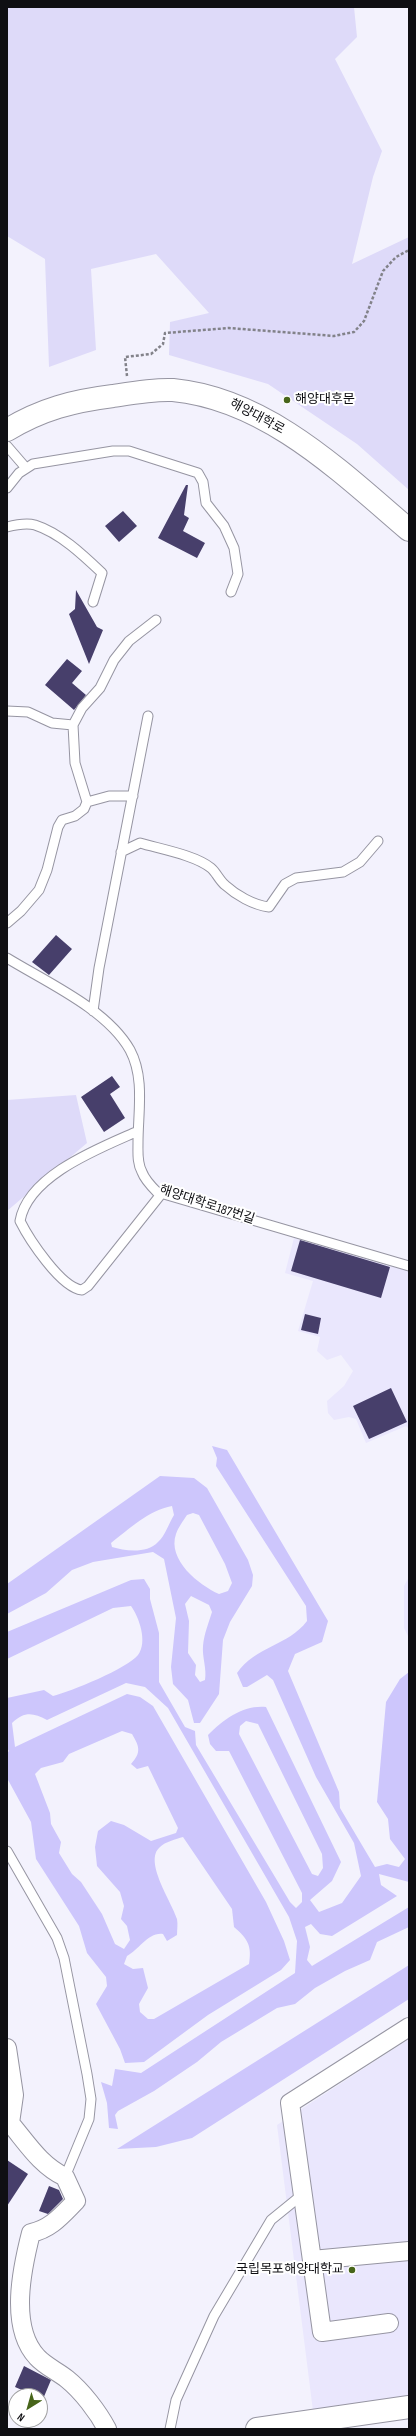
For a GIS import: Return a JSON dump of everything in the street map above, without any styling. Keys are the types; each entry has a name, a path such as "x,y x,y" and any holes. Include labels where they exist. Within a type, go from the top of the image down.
{"street":[{"name":"해양대학로","path":"7,430 39,412 81,400 172,390 226,400 288,434 339,471 409,530"},
{"path":"389,2323 322,2332 290,2102 409,2027"},
{"path":"7,2048 14,2095 10,2122 42,2162 51,2170 65,2177 76,2201 59,2219 43,2231 31,2233 21,2269 20,2307 26,2341 37,2358 68,2380 102,2419 107,2429"},
{"path":"312,2260 409,2251"},
{"path":"257,2429 409,2407"}],"lane":[{"path":"7,446 26,468"},
{"path":"7,488 26,468 33,464 113,451 129,451 198,473 202,482 206,503 224,526 234,548 238,574 231,592"},
{"path":"7,527 35,525 62,539 92,563 102,573 93,602"},
{"path":"7,923 21,911 39,890 47,870 58,827 62,820 75,816 84,809 87,802 75,763 73,725 82,708 100,688 114,660 125,646 156,620"},
{"path":"7,711 28,712 52,723 73,725"},
{"path":"93,1011 99,968 148,716"},
{"path":"87,802 109,796 133,796"},
{"path":"122,852 140,843 198,861 211,868 224,884 238,895 260,906 269,907 284,884 296,878 343,872 360,862 378,841"},
{"name":"해양대학로187번길","path":"7,958 93,1011 117,1032 130,1050 134,1062 140,1097 138,1161 141,1172 157,1192 409,1266"},
{"path":"138,1131 75,1158 27,1199 20,1221 28,1237 69,1286 82,1290 88,1286 162,1193"},
{"path":"7,1851 57,1938 64,1958 87,2074 91,2099 89,2120 65,2177"},
{"path":"170,2429 176,2400 214,2316 271,2220 303,2194"}],"path":[{"path":"128,394 125,357 151,354 163,344 165,333 229,328 334,336 354,332 364,320 383,271 396,257 409,250"}],"shaded area":[{"path":"7,7 354,7 357,37 335,59 382,151 373,177 352,264 409,237 409,490 357,444 268,384 169,355 170,322 209,313 156,254 91,269 96,350 49,367 45,259 7,236"},
{"path":"76,1095 87,1143 7,1211 7,1100"},
{"path":"294,1238 409,1270 409,1429 406,1426 366,1443 356,1419 349,1417 334,1420 328,1413 327,1401 344,1386 353,1371 341,1355 327,1360 317,1351 320,1337 298,1331 313,1281 285,1273"},
{"path":"212,1446 227,1450 328,1621 322,1642 295,1654 288,1671 339,1792 340,1808 375,1867 387,1864 399,1867 405,1859 390,1839 388,1819 377,1802 386,1702 400,1679 409,1672 409,1882 379,1874 381,1885 397,1896 332,1936 320,1934 311,1924 305,1927 310,1947 307,1960 312,1966 409,1907 409,1927 377,1942 370,1960 345,1971 315,1988 295,2004 277,2008 221,2042 197,2062 154,2091 118,2111 115,2115 118,2129 109,2128 107,2103 101,2082 112,2086 115,2069 141,2073 295,1973 297,1941 289,1917 168,1708 145,1687 126,1683 47,1720 29,1714 21,1716 12,1723 15,1747 127,1694 140,1697 153,1706 266,1902 284,1941 290,1960 281,1970 208,2015 144,2062 125,2063 120,2049 96,2004 107,1986 106,1977 87,1953 79,1926 36,1859 31,1822 7,1778 7,1753 9,1751 7,1748 7,1698 44,1690 53,1696 85,1685 111,1673 138,1655 141,1650 142,1643 141,1630 137,1616 131,1606 113,1608 7,1659 7,1632 131,1580 144,1579 150,1589 150,1599 159,1633 159,1682 185,1727 195,1731 196,1745 290,1902 296,1908 302,1902 302,1893 229,1751 216,1751 210,1744 208,1735 234,1714 249,1708 266,1707 341,1862 332,1881 310,1900 319,1912 342,1903 361,1876 354,1843 316,1777 273,1680 267,1675 247,1687 243,1687 237,1673 253,1657 291,1636 299,1629 307,1621 306,1606 216,1466 217,1458","holes":["246,1721 258,1724 322,1854 323,1868 318,1876 312,1874 239,1734 240,1726","122,1731 132,1734 138,1746 138,1752 131,1764 137,1769 148,1766 178,1828 176,1833 151,1841 124,1825 111,1821 98,1831 95,1847 97,1866 120,1892 124,1906 121,1919 127,1926 130,1940 124,1949 115,1944 102,1914 81,1882 72,1874 59,1853 61,1842 51,1824 50,1813 35,1774 41,1768 63,1762 69,1754","183,1837 232,1909 234,1927 246,1939 250,1952 250,1958 249,1964 154,2019 148,2019 140,2012 139,2004 148,1988 143,1968 133,1969 124,1964 127,1956 148,1938 158,1934 163,1934 167,1941 177,1935 177,1919 160,1882 155,1862 156,1853 162,1845"]},
{"path":"160,1476 194,1478 207,1488 248,1560 253,1575 252,1586 230,1622 223,1640 219,1694 200,1723 194,1723 188,1700 173,1684 171,1667 176,1618 164,1559 153,1552 93,1562 72,1570 46,1593 7,1614 7,1584","holes":["172,1506 174,1515 163,1536 153,1546 142,1550 123,1550 112,1547 111,1543 147,1516","193,1513 199,1515 225,1564 232,1583 228,1591 219,1594 211,1590 194,1578 180,1562 174,1544 176,1534 187,1515","191,1596 209,1605 212,1612 205,1633 203,1646 205,1680 200,1682 195,1675 196,1665 188,1653 189,1621 185,1604"]},
{"path":"409,1577 409,1638 404,1628 404,1586"},
{"path":"409,1965 409,1999 192,2138 156,2147 117,2149"},
{"name":"국립목포해양대학교","path":"409,2039 409,2415 315,2427 277,2125"}],"building":[{"path":"186,485 188,485 184,515 189,518 183,531 205,543 197,558 158,538"},
{"path":"123,511 137,526 119,542 105,526"},
{"path":"76,590 97,627 103,630 89,664 69,614 75,609"},
{"path":"67,659 82,671 72,683 86,695 74,710 45,685"},
{"path":"56,935 72,949 49,975 32,962"},
{"path":"112,1076 120,1087 110,1094 125,1118 104,1132 81,1097"},
{"path":"300,1240 390,1267 381,1298 291,1271"},
{"path":"305,1314 321,1318 318,1334 301,1330"},
{"path":"391,1388 407,1422 369,1439 353,1406"},
{"path":"7,2160 28,2174 7,2206"},
{"path":"49,2186 59,2190 63,2199 48,2214 39,2211"},
{"path":"24,2366 51,2380 48,2388 15,2387"}],"place":[{"name":"해양대후문","path":"287,400"},
{"name":"국립목포해양대학교","path":"352,2270"}]}
